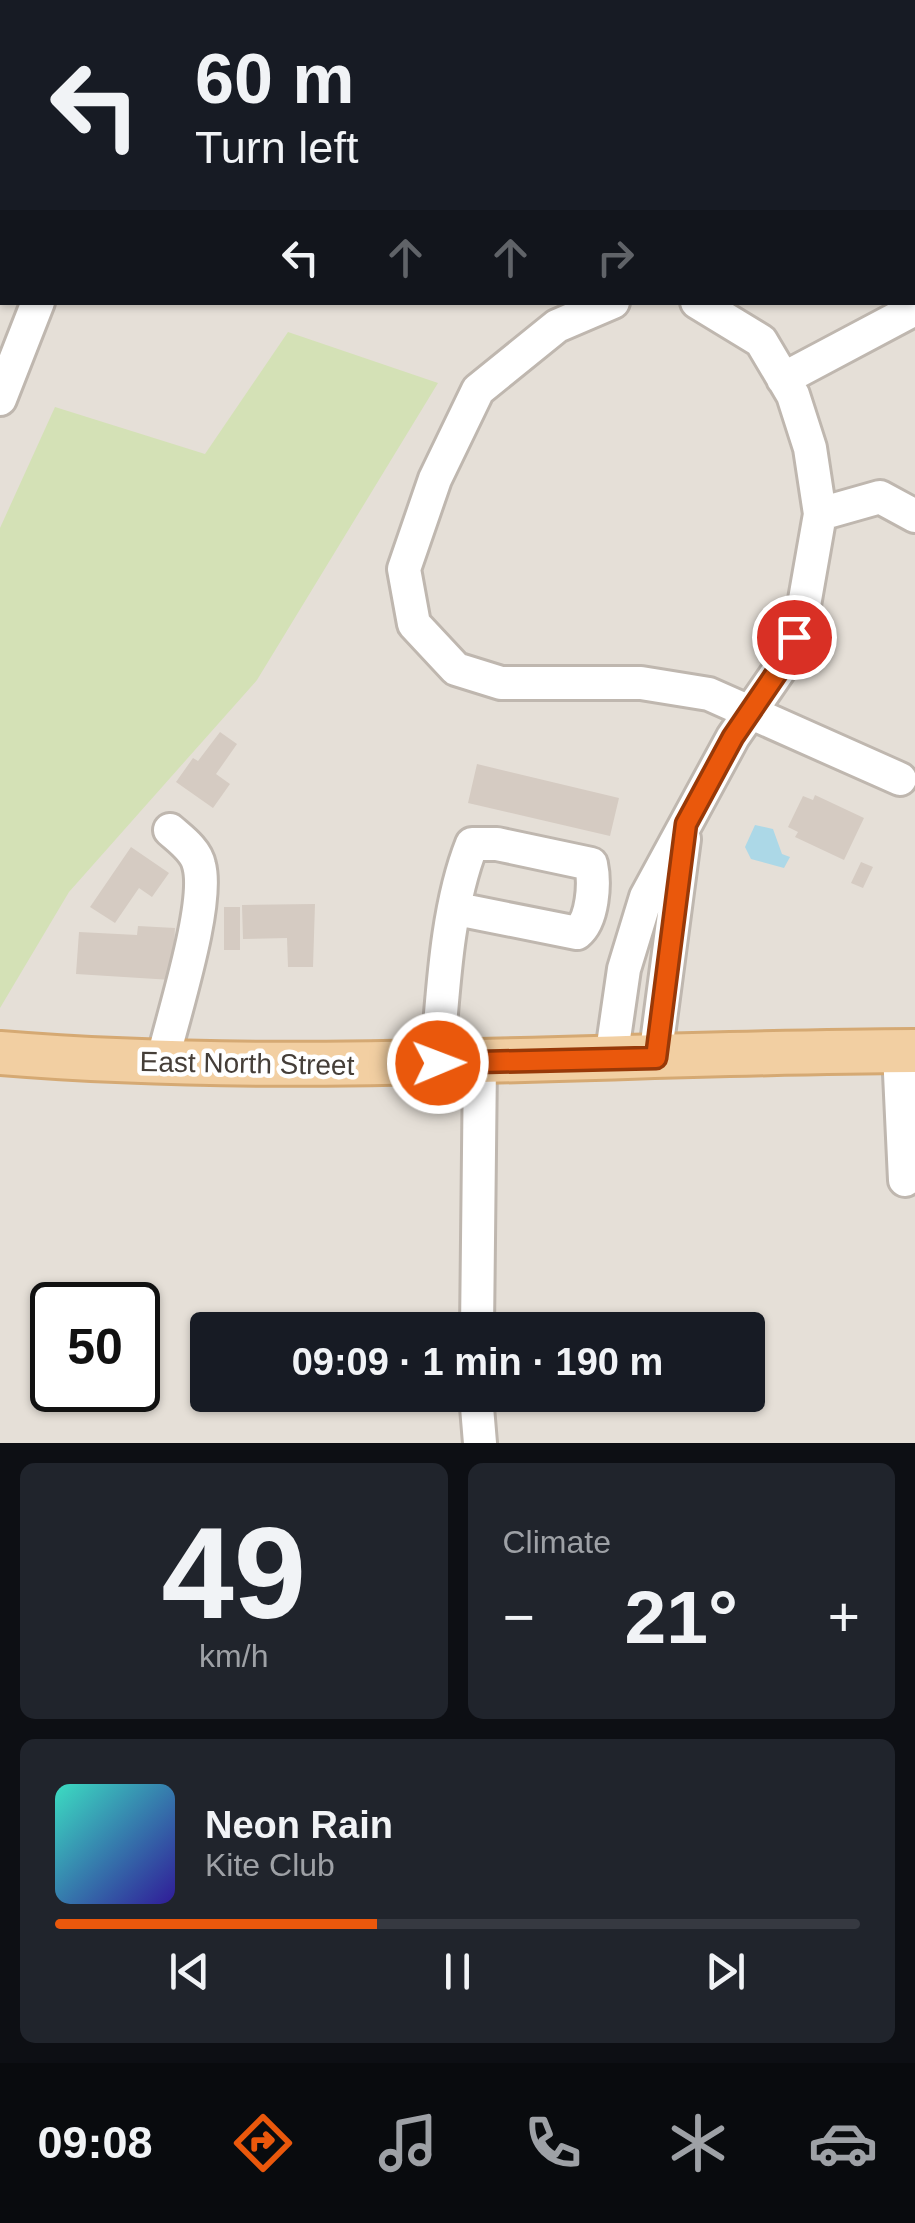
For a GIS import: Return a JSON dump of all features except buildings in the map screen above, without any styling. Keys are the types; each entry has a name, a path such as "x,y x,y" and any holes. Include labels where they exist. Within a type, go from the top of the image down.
{"main road":[{"name":"East North Street","path":"0,1053 272,1066 907,1052"}],"street":[{"path":"0,399 37,305"},
{"path":"606,305 557,326 478,390 435,480 404,569 414,624 456,669 501,683 641,683 709,694 900,780"},
{"path":"611,1059 624,970 646,897 750,711 784,662 803,611 820,514 810,448 793,395 761,341 702,305"},
{"path":"783,379 915,309"},
{"path":"820,514 880,497 915,516"},
{"path":"656,1058 686,824"},
{"path":"162,1063 201,878 199,862 170,830"},
{"path":"438,1063 444,970 456,909"},
{"path":"906,1180 907,1052"},
{"path":"477,1312 480,1062"},
{"path":"477,1412 480,1443"}],"shaded area":[{"path":"0,305 915,305 915,1443 0,1443"}],"green space":[{"path":"288,332 438,383 257,680 69,892 0,1008 0,528 55,407 205,454"}],"water":[{"path":"755,825 773,829 782,854 790,857 784,868 751,859 745,847"}],"route":[{"path":"438,1063 656,1058 686,824 733,737 784,662 794,637"}]}
